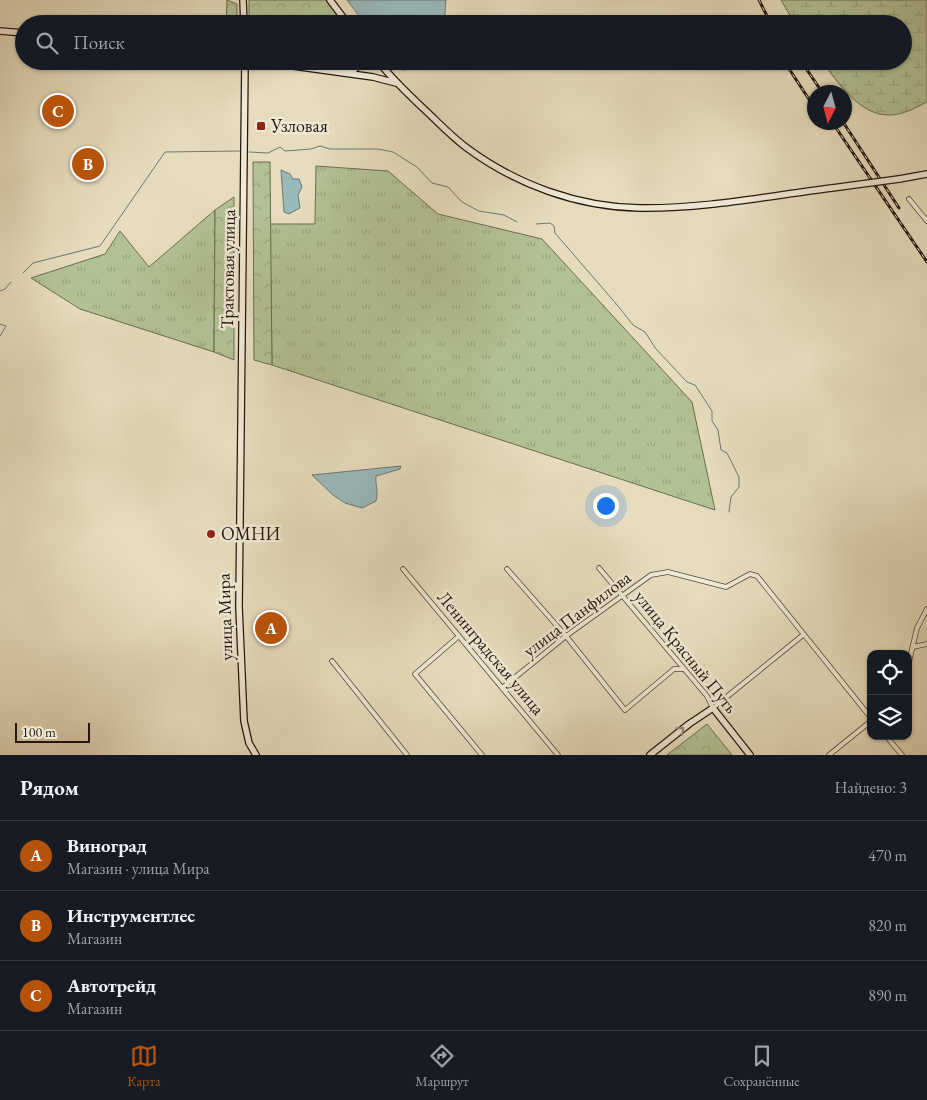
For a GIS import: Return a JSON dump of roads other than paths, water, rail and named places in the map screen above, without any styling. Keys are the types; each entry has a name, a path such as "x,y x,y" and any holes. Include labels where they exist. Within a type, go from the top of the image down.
{"main road":[{"path":"243,0 244,15"},
{"path":"330,0 341,15"},
{"path":"0,30 15,32"},
{"name":"Трактовая улица","path":"240,477 245,70"},
{"path":"322,70 352,70"},
{"path":"322,70 385,79 402,87"},
{"path":"386,70 449,133 481,158 496,168 534,186 575,199 617,207 661,208 832,188 927,174"},
{"name":"улица Мира","path":"240,477 239,568 243,708 246,732 256,755"},
{"path":"650,755 689,724 713,708"},
{"name":"улица Красный Путь","path":"713,708 750,755"}],"street":[{"path":"909,198 927,221"},
{"name":"улица Красный Путь","path":"599,568 707,696 713,708"},
{"name":"Ленинградская улица","path":"403,569 558,755"},
{"path":"507,569 566,636 625,710 674,669 684,668"},
{"name":"улица Панфилова","path":"502,688 566,636 651,575 668,572 726,587 750,574 757,576 803,635"},
{"path":"912,651 917,628 927,609"},
{"path":"713,708 803,635 867,714"},
{"path":"459,636 415,674 482,755"},
{"path":"913,647 927,644"},
{"path":"332,661 406,755"},
{"path":"829,755 867,722"},
{"path":"889,740 902,755"}],"water":[{"path":"347,0 446,0 445,15 358,15"},
{"path":"281,170 290,174 293,179 299,179 302,187 298,195 300,208 289,214 284,212"},
{"path":"401,466 400,469 376,476 376,501 362,508 345,503 333,495 312,475"}],"waterway":[{"path":"249,152 268,153 280,147 285,151 311,149 320,146 330,149 378,149 393,152 417,167 432,183 448,187 462,202 479,211 504,215 517,222"},
{"path":"23,273 33,263 100,246 165,152 240,151"},
{"path":"536,224 550,223 554,226 555,233 633,325 645,332 656,349 687,382 695,385 712,411 712,421 718,430 721,450 727,453 739,477 739,487 731,497 729,512"},
{"path":"0,291 5,289 11,282"},
{"path":"0,324 6,326 0,336"}],"railway":[{"path":"759,0 766,15"},
{"path":"790,70 807,96"},
{"path":"807,70 817,85"},
{"path":"837,130 927,262"},
{"path":"848,130 899,208"}],"place":[{"name":"Автотрейд","path":"58,111"},
{"name":"Узловая","path":"261,126"},
{"name":"Инструментлес","path":"88,164"},
{"name":"ОМНИ","path":"211,534"},
{"name":"Виноград","path":"271,628"}]}
